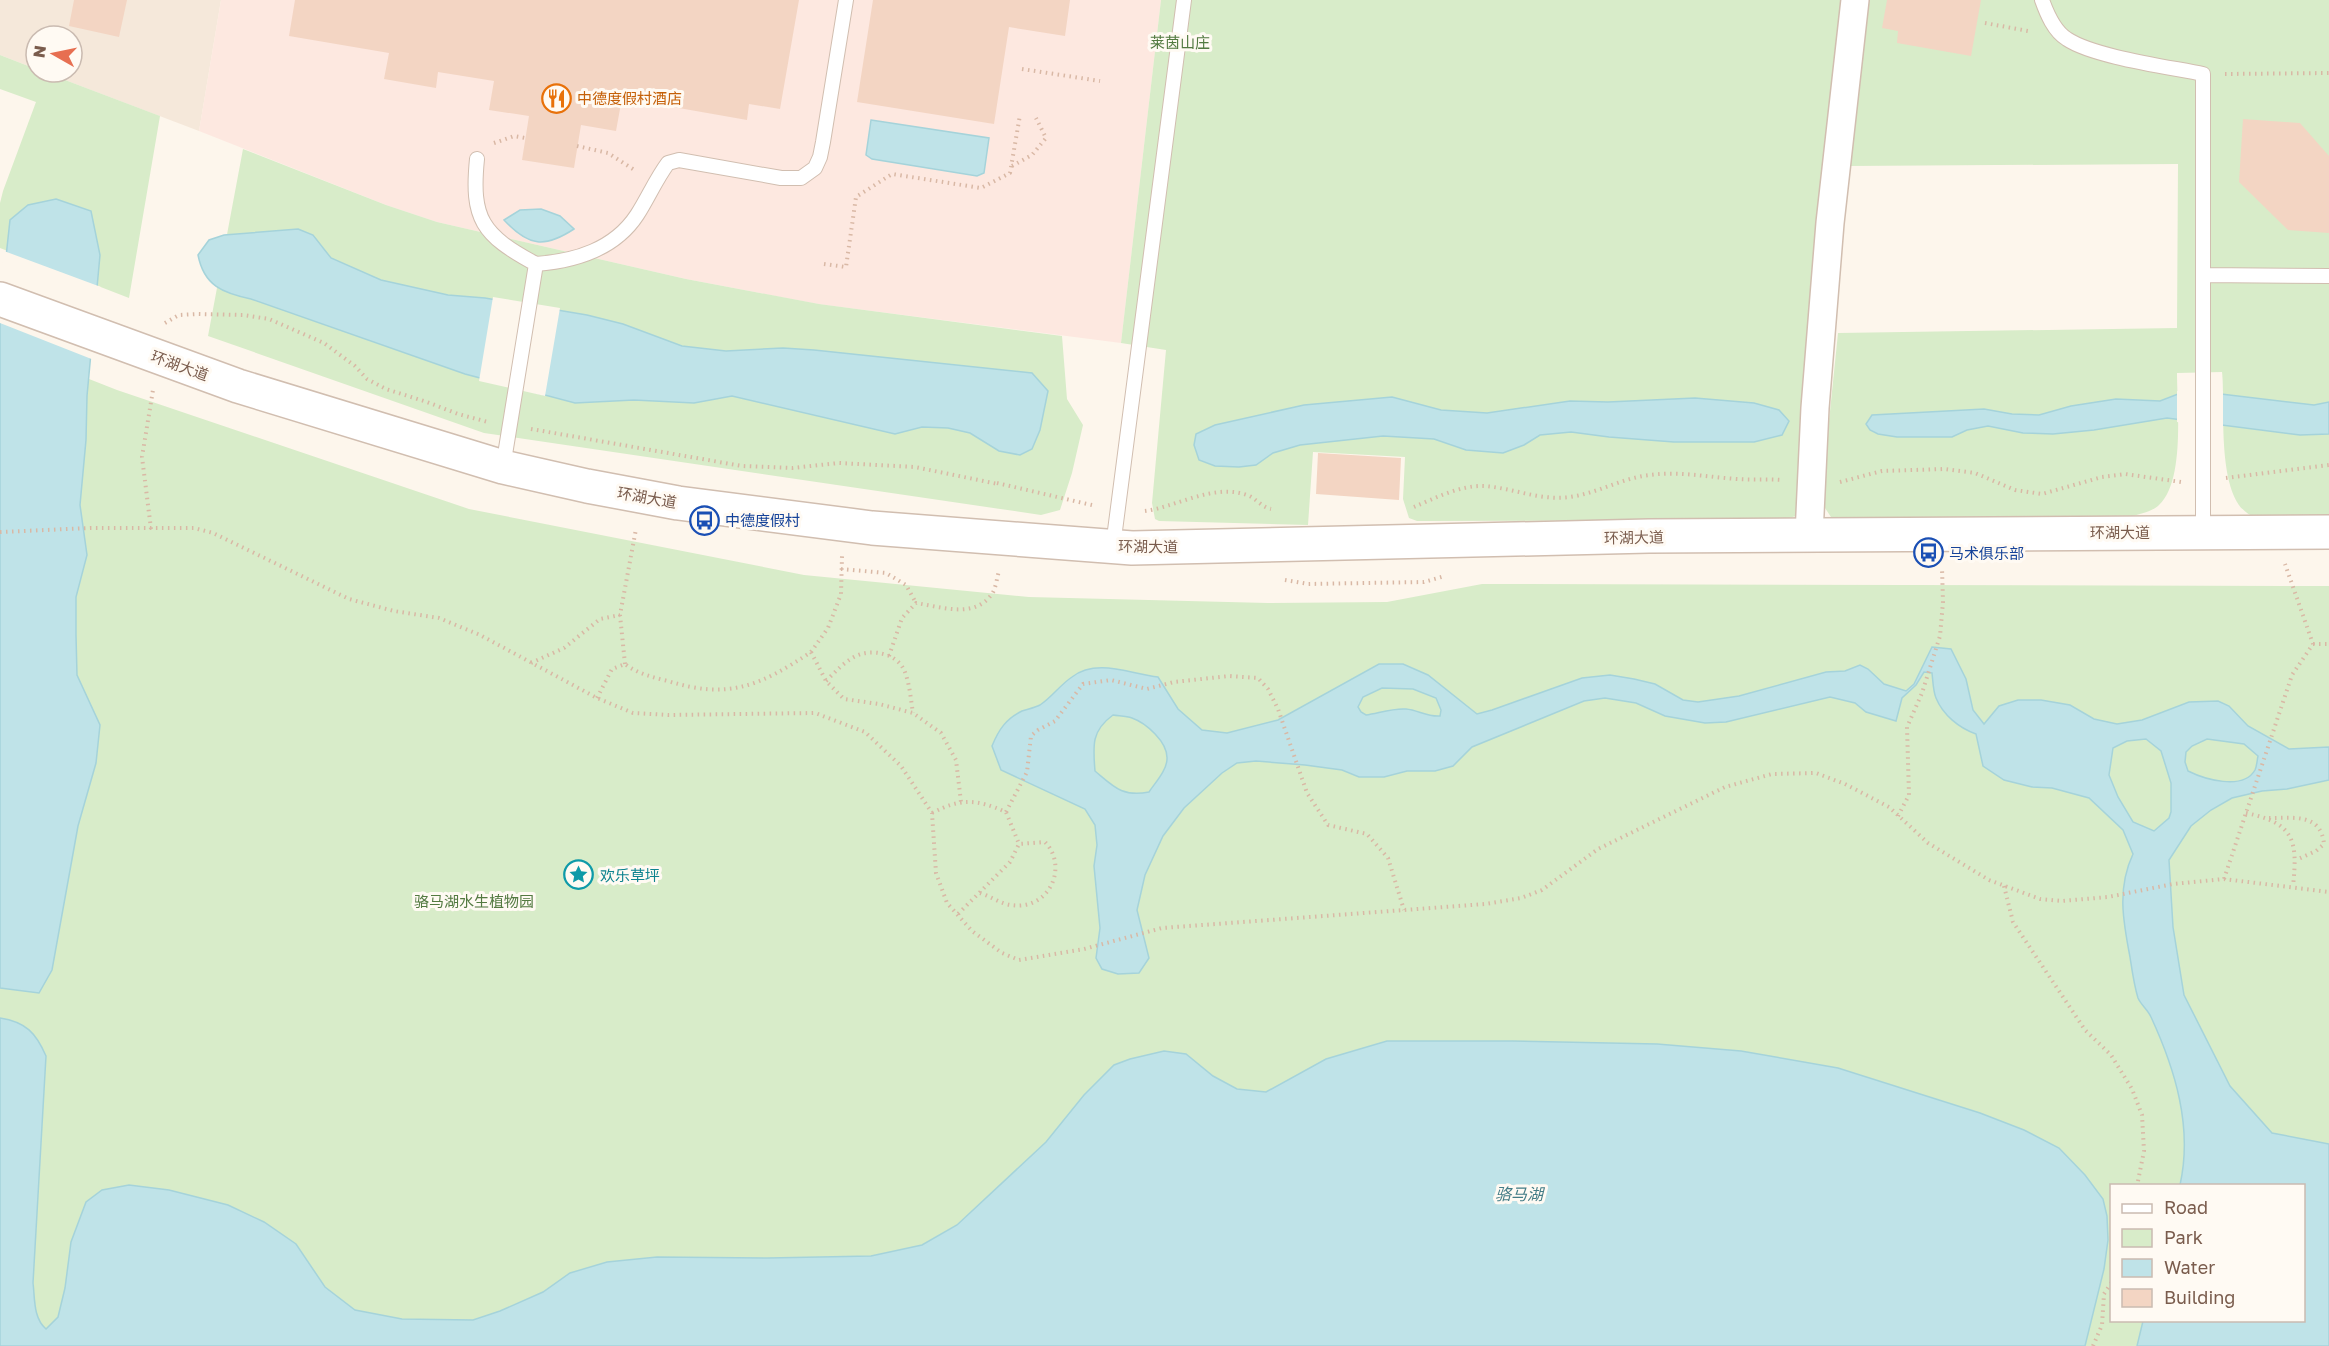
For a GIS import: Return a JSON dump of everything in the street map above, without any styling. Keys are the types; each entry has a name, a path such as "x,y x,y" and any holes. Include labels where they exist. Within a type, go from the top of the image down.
{"street":[{"path":"1809,535 1815,408 1830,223 1855,0"},
{"name":"环湖大道","path":"0,299 139,357 503,467 678,503 918,532 1132,548 1638,536 2329,532"}],"lane":[{"path":"477,159 474,190 482,221 499,242 536,264 577,258 622,235 637,215 668,163 679,160 781,178 801,178 815,168 820,157 846,0"},
{"path":"1113,546 1184,0"},
{"path":"2042,0 2050,19 2065,38 2106,54 2203,74 2203,532"},
{"path":"503,467 536,264"},
{"path":"2203,275 2329,276"}],"path":[{"path":"1985,23 2065,38"},
{"path":"1022,69 1100,81"},
{"path":"2203,74 2329,73"},
{"path":"824,264 846,267 856,197 892,174 981,188 1011,173 1020,115"},
{"path":"1012,166 1032,155 1046,138 1036,118"},
{"path":"477,159 496,141 514,136 525,138"},
{"path":"577,146 608,153 655,183"},
{"path":"151,529 142,457 139,357 164,324 179,315 220,314 268,319 324,343 355,366 367,379 386,389 458,414 510,426 568,434 742,466 792,468 839,463 915,467 997,483 1075,502 1118,509 1147,512 1209,494 1230,493 1248,495 1264,508 1275,510"},
{"path":"1408,509 1455,492 1483,486 1541,497 1569,497 1595,491 1624,479 1652,474 1697,473 1736,479 1777,480 1823,485 1882,471 1945,469 1975,473 2015,490 2042,494 2102,477 2125,474 2203,486 2221,479 2329,465"},
{"path":"997,483 1026,492"},
{"path":"0,532 91,528 194,528 213,533 348,599 394,611 439,618 480,635 597,698 633,713 669,715 795,712 815,713 839,720 865,732 901,766 932,813 936,873 947,903 972,931 1002,953 1019,960 1040,958 1162,928 1485,904 1521,898 1542,890 1598,849 1725,787 1772,774 1816,773 1863,793 1889,807 1928,843 1989,880 2040,899 2062,901 2108,897 2173,884 2224,879 2329,892"},
{"path":"636,528 620,615 625,664 634,671 692,689 734,690 753,684 788,667 811,652 828,628 841,594 841,569 886,573 906,585 916,603"},
{"path":"2274,532 2313,644"},
{"path":"1898,816 1909,795 1907,727 1922,693 1940,636 1943,602 1942,562"},
{"path":"916,603 954,610 974,609 993,593 1000,563"},
{"path":"889,656 902,618 916,603"},
{"path":"531,663 564,648 600,619 620,615"},
{"path":"2313,644 2329,644"},
{"path":"2224,879 2292,675 2313,644"},
{"path":"826,681 848,660 870,651 889,656 899,661 906,675 913,713"},
{"path":"811,652 826,681 844,699 879,704 913,713 941,733 956,760 961,802"},
{"path":"597,698 612,669 625,664"},
{"path":"1006,812 1027,772 1031,736 1055,721 1083,684 1112,680 1147,689 1174,682 1229,676 1258,678 1268,688 1278,709 1306,793 1328,825 1367,834 1388,858 1404,910"},
{"path":"932,813 952,803 988,804 1006,812 1019,844 1010,862 957,915"},
{"path":"2246,813 2269,818 2302,819 2316,823 2323,831 2324,844 2316,851 2296,860"},
{"path":"2269,818 2283,826 2292,843 2296,860 2293,886"},
{"path":"980,893 1012,906 1036,903 1050,891 1055,869 1054,851 1044,842 1019,844"},
{"path":"2004,886 2013,922 2085,1030 2111,1054 2132,1089 2142,1115 2144,1151 2136,1184"},
{"path":"2093,1346 2102,1325 2104,1294 2110,1285"}],"shaded area":[{"path":"0,0 221,0 199,131 76,84 84,84 84,24 24,24 24,64 0,55"},
{"path":"221,0 1161,0 1121,343 818,304 686,279 437,222 386,205 199,131"}],"green space":[{"name":"莱茵山庄","path":"1161,0 1842,0 1796,516 1782,520 1417,521 1409,518 1403,499 1405,457 1313,452 1308,525 1159,521 1155,519 1152,503 1166,350 1121,343"},
{"path":"1866,0 2329,0 2329,516 2256,517 2243,509 2234,495 2228,475 2223,429 2222,372 2177,373 2178,443 2173,479 2167,494 2159,505 2149,511 2129,517 1833,520 1825,508 1824,470 1838,333 2177,328 2178,164 1848,166"},
{"path":"0,55 24,64 24,84 76,84 160,116 129,298 0,248 0,203 36,102 0,89"},
{"path":"243,149 386,205 437,222 686,279 819,304 1062,336 1067,399 1083,425 1072,473 1060,510 1041,515 484,433 208,336"},
{"name":"骆马湖水生植物园","path":"0,344 117,390 469,509 804,575 1029,597 1268,603 1387,602 1482,584 2329,586 2329,1144 2272,1133 2230,1087 2183,1171 2180,1184 2110,1184 2110,1322 2143,1322 2137,1346 2085,1346 2104,1269 2024,1130 1980,1113 1838,1068 1741,1051 1657,1044 1387,1041 1326,1059 1266,1092 1237,1089 1213,1076 1186,1054 1046,1142 957,1225 922,1245 871,1256 657,1257 607,1262 570,1273 543,1292 473,1320 402,1319 355,1310 325,1287 296,1244 264,1222 228,1205 65,1288 58,1317 46,1329 37,1314 33,1283 46,1056 20,1024 0,1018"}],"water":[{"path":"871,120 989,138 984,173 977,176 872,159 866,155"},
{"path":"56,199 91,211 100,255 80,505 87,555 76,597 76,635 77,675 100,725 96,763 78,826 52,970 39,993 0,988 0,312 10,220 28,205"},
{"path":"541,209 560,216 574,229 546,242 538,242 521,235 504,220 520,210"},
{"path":"298,229 313,235 331,258 381,280 448,295 485,298 587,315 623,324 682,346 726,351 783,348 814,350 1032,373 1048,391 1040,430 1032,449 1020,455 999,451 970,433 948,428 922,427 895,434 732,396 694,403 634,400 575,403 465,374 232,294 210,281 201,266 198,255 209,240 224,235"},
{"path":"2178,394 2221,394 2314,405 2329,402 2329,434 2300,435 2167,418 2053,434 2023,433 1988,426 1967,430 1952,437 1897,437 1878,434 1870,430 1866,424 1872,415 1984,409 2012,414 2039,415 2071,406 2116,399 2160,401"},
{"path":"1392,397 1441,410 1487,413 1570,401 1608,402 1695,398 1754,403 1779,410 1789,421 1782,435 1754,442 1674,442 1571,432 1540,435 1524,445 1503,453 1466,450 1434,439 1383,436 1300,445 1273,453 1256,465 1239,467 1215,466 1199,460 1194,445 1196,434 1215,425 1304,405"},
{"path":"1932,647 1951,649 1966,679 1973,710 1984,724 1999,706 2018,700 2041,700 2070,705 2094,719 2117,724 2142,720 2189,702 2218,701 2229,706 2248,726 2289,749 2329,747 2329,780 2232,798 2211,810 2191,826 2169,860 2173,927 2184,995 2230,1086 2272,1133 2329,1144 2329,1346 2137,1346 2143,1322 2305,1322 2305,1184 2180,1184 2184,1142 2179,1099 2160,1037 2150,1014 2138,998 2125,930 2123,892 2133,854 2123,830 2089,798 2052,788 2032,787 2004,780 1983,766 1976,734 1958,724 1943,710 1935,695 1932,673 1924,672 1916,685 1902,698 1896,721 1866,712 1855,703 1830,697 1726,722 1705,723 1665,716 1636,703 1605,698 1584,701 1472,747 1453,766 1435,771 1407,771 1384,777 1359,777 1342,770 1305,765 1256,761 1237,763 1222,773 1184,808 1163,836 1145,875 1137,910 1149,958 1139,973 1118,974 1102,969 1096,958 1100,928 1094,866 1097,845 1095,825 1085,809 1001,770 992,746 1000,730 1012,717 1040,705 1082,671 1103,668 1158,677 1178,709 1202,730 1227,733 1278,720 1379,664 1403,664 1428,675 1477,714 1582,678 1610,675 1655,684 1683,700 1698,702 1739,696 1826,672 1845,671 1860,665 1868,669 1884,684 1906,691 1914,684","holes":["1382,688 1413,689 1436,698 1441,710 1440,716 1401,709 1366,715 1361,712 1358,707 1363,697","1113,715 1132,718 1144,724 1164,746 1167,759 1165,768 1149,792 1125,792 1113,786 1095,771 1094,754 1097,733","2146,739 2161,751 2171,783 2169,818 2154,831 2133,822 2118,797 2109,775 2113,748 2127,741","2207,739 2244,744 2258,756 2255,770 2242,780 2233,782 2213,780 2188,771 2185,762 2186,752 2192,746"]},
{"name":"骆马湖","path":"0,1018 17,1022 29,1030 46,1056 33,1283 37,1314 46,1329 58,1317 65,1288 71,1242 86,1202 102,1190 129,1185 169,1190 228,1205 264,1222 296,1244 325,1287 355,1310 402,1319 473,1320 543,1292 570,1273 607,1262 657,1257 871,1256 922,1245 957,1225 1046,1142 1084,1095 1114,1065 1164,1051 1186,1054 1213,1076 1237,1089 1266,1092 1326,1059 1387,1041 1657,1044 1741,1051 1838,1068 1980,1113 2024,1130 2059,1148 2085,1175 2103,1199 2107,1216 2108,1240 2104,1269 2085,1346 0,1346"}],"pier":[{"path":"4,251 101,287 94,360 0,323 0,284"},
{"path":"493,297 560,308 545,396 479,381"},
{"path":"2177,391 2223,391 2223,428 2177,422"}],"building":[{"path":"74,0 127,0 119,37 84,29 84,24 69,24"},
{"path":"295,0 799,0 780,109 749,104 747,120 622,98 616,131 581,125 574,168 522,160 529,116 489,110 494,81 438,72 436,88 384,79 389,53 289,36"},
{"path":"873,0 1070,0 1065,36 1009,27 994,124 857,102"},
{"path":"1887,0 1981,0 1971,56 1897,43 1898,31 1882,28"},
{"path":"2243,119 2300,123 2329,156 2329,233 2288,230 2239,182"},
{"path":"1318,453 1401,458 1399,500 1316,494"}],"place":[{"name":"中德度假村酒店","path":"556,98"},
{"name":"中德度假村","path":"704,520"},
{"name":"马术俱乐部","path":"1928,553"},
{"name":"欢乐草坪","path":"579,875"}]}
